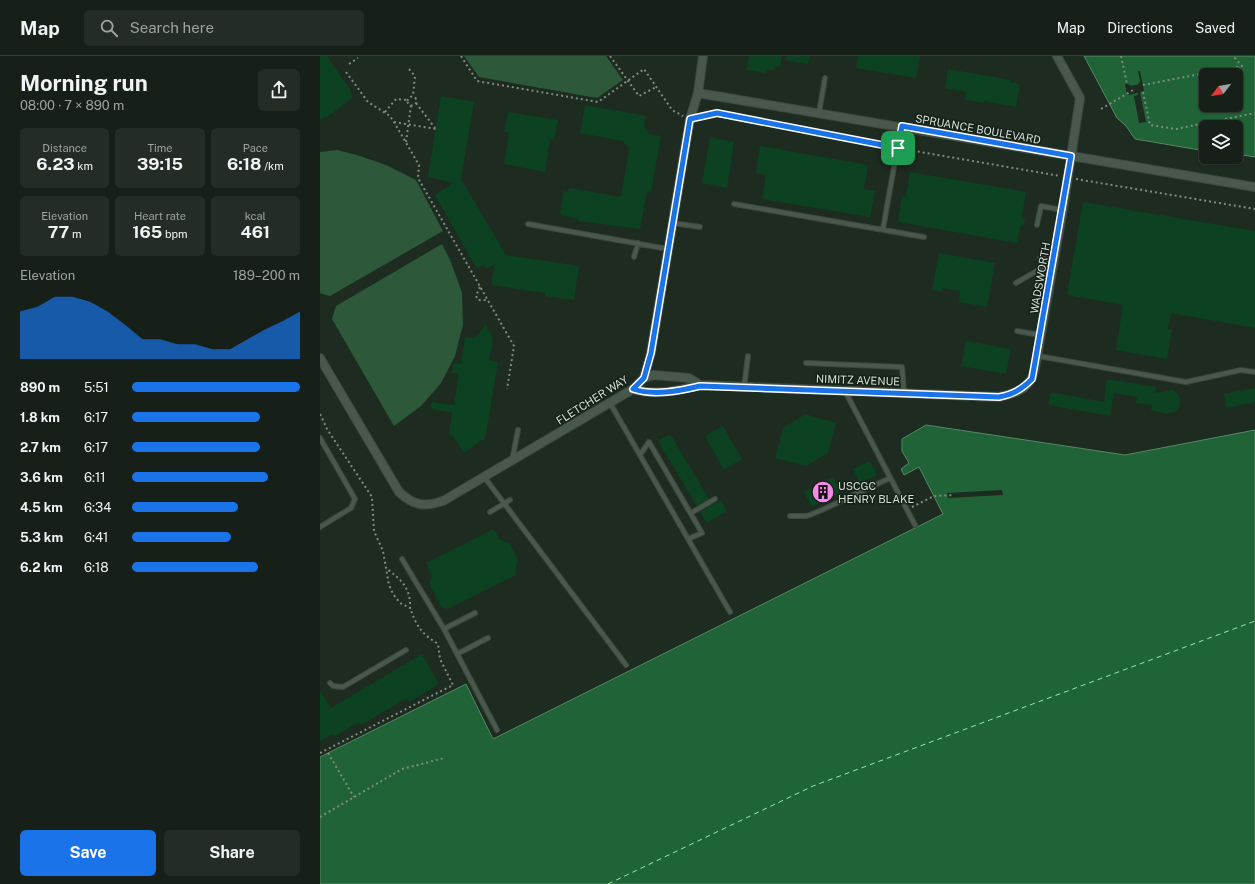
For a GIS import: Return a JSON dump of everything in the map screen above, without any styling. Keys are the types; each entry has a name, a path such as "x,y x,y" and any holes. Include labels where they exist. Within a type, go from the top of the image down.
{"street":[{"name":"FLETCHER WAY","path":"320,358 399,492 406,499 416,504 430,505 443,501 485,478 633,389 644,378 651,353 690,119 698,93 703,56"},
{"name":"WADSWORTH","path":"1014,394 1025,387 1032,379 1063,210 1080,98 1057,56"},
{"name":"SPRUANCE BOULEVARD","path":"698,93 902,126 1255,187"},
{"name":"NIMITZ AVENUE","path":"644,378 654,375 689,378 700,386"},
{"name":"NIMITZ AVENUE","path":"633,389 643,392 680,391 700,386 845,390 999,397 1014,394"}],"lane":[{"path":"819,113 825,78"},
{"path":"883,229 902,126"},
{"path":"734,204 924,237"},
{"path":"1037,225 1041,206 1063,210"},
{"path":"673,223 700,227"},
{"path":"528,224 668,249"},
{"path":"634,257 638,243"},
{"path":"1040,258 1054,261"},
{"path":"1016,283 1054,261"},
{"path":"1017,331 1041,335"},
{"path":"744,387 748,356"},
{"path":"1037,356 1186,382 1241,370 1255,372"},
{"path":"806,363 902,367 904,393"},
{"path":"845,390 915,525"},
{"path":"610,403 730,612"},
{"path":"511,462 518,430"},
{"path":"320,438 356,499 351,508 320,526"},
{"path":"640,455 649,442 702,533 688,539"},
{"path":"485,478 626,665"},
{"path":"790,516 807,516 890,478"},
{"path":"691,513 715,499"},
{"path":"490,512 510,500"},
{"path":"402,559 444,629 496,730"},
{"path":"444,629 475,613"},
{"path":"457,654 488,638"},
{"path":"330,683 333,686 343,687 406,650"}],"path":[{"path":"461,56 477,81 598,102 644,69 672,110 690,119 717,113 898,148 1255,209"},
{"path":"610,56 639,96 656,87"},
{"path":"1122,56 1126,84"},
{"path":"1143,85 1242,66 1233,56"},
{"path":"349,64 358,58"},
{"path":"394,122 436,129 413,96 415,76 409,69"},
{"path":"346,72 368,102 385,112 394,122 419,164 418,178 514,346 507,389"},
{"path":"1101,109 1135,89"},
{"path":"1143,92 1150,125 1176,128 1255,114"},
{"path":"385,112 396,99 408,100 413,96"},
{"path":"406,142 411,105 408,100"},
{"path":"411,105 416,102"},
{"path":"480,287 476,296 478,300 488,300"},
{"path":"320,414 327,429 372,497 374,531 383,551 389,585 393,594 400,603 410,608"},
{"path":"907,509 934,496 954,495"},
{"path":"320,753 453,685 440,659 438,644 427,637 416,626 410,608 411,598 406,587 398,577 387,568"},
{"path":"328,753 354,797"},
{"path":"320,817 402,769 444,758"}],"shaded area":[{"path":"464,56 606,56 623,80 597,98 479,77"},
{"path":"1084,56 1255,56 1255,157 1243,155 1243,120 1199,120 1199,150 1135,139 1126,126 1117,118"},
{"path":"337,150 386,165 416,180 443,231 330,296 320,293 320,152"},
{"path":"442,244 451,262 462,293 463,325 455,356 441,383 421,406 394,426 332,319 336,306"},
{"path":"926,425 1125,455 1255,430 1255,884 320,884 320,757 466,684 493,739 943,514 919,467 904,475 901,469 909,463 902,451 902,439"}],"pier":[{"path":"1138,71 1140,71 1144,91 1140,92 1146,122 1139,123 1134,96 1138,95 1138,93 1127,95 1125,84 1131,86 1139,84 1140,81"},
{"path":"1002,490 1003,495 948,498 947,493"}],"building":[{"path":"320,56 327,56 351,91 350,92 353,97 326,118 325,117 320,120"},
{"path":"749,56 782,56 780,67 774,66 773,71 767,69 766,73 746,70"},
{"path":"787,56 810,56 808,64 786,60"},
{"path":"858,56 920,56 916,78 856,68"},
{"path":"948,69 1011,80 1010,82 1020,84 1016,107 984,101 984,103 965,100 966,92 945,88"},
{"path":"441,96 474,102 461,179 506,255 579,266 574,300 545,296 545,293 491,285 495,264 486,269 484,264 477,269 435,195 454,183 428,177"},
{"path":"585,105 646,116 644,126 649,134 661,136 651,192 647,191 640,229 578,221 578,219 560,215 563,191 568,192 569,188 621,197 629,149 623,141 580,133"},
{"path":"508,112 558,120 554,140 550,139 545,172 504,164 509,132 504,132"},
{"path":"710,137 734,142 727,188 702,183"},
{"path":"760,146 868,165 864,189 875,191 870,217 762,199 766,175 756,173"},
{"path":"910,172 1026,192 1022,216 1025,219 1024,224 1020,227 1017,243 898,222 902,196 906,197"},
{"path":"1083,202 1255,231 1255,328 1171,313 1168,329 1172,329 1167,359 1116,350 1123,305 1067,295"},
{"path":"939,253 995,263 987,307 959,302 960,291 942,288 942,292 932,290"},
{"path":"486,325 493,339 489,360 498,362 485,440 482,440 464,453 452,435 449,435 452,413 431,409 432,402 454,405 459,374 452,373 454,363 461,364 465,337 474,338"},
{"path":"966,341 1011,349 1006,374 961,366"},
{"path":"1107,379 1156,387 1155,393 1172,390 1175,391 1180,398 1180,406 1175,412 1167,414 1151,410 1152,405 1136,403 1137,397 1114,393 1110,416 1048,405 1051,392 1104,402"},
{"path":"1255,388 1255,402 1226,408 1224,394"},
{"path":"805,414 836,423 828,453 806,466 775,458 783,428"},
{"path":"723,426 742,459 724,470 705,436"},
{"path":"670,434 709,499 697,506 658,441"},
{"path":"870,461 877,475 860,483 853,469"},
{"name":"USCGC HENRY BLAKE","path":"833,477 841,492 812,507 804,492"},
{"path":"721,500 727,511 707,523 700,512"},
{"path":"494,529 499,539 510,544 518,560 515,572 516,575 447,609 441,607 429,583 432,576 426,563"},
{"path":"422,654 439,684 409,702 407,698 361,725 359,722 335,736 331,735 320,741 320,690 331,708"}],"ferry route":[{"path":"608,884 813,786 1255,621"}],"place":[{"name":"USCGC HENRY BLAKE","path":"823,492"}],"route":[{"path":"717,113 898,148 902,126 1071,156 1035,368 1032,379 1025,387 1014,394 999,397 700,386 680,391 643,392 633,389 644,378 651,353 690,119 717,113"}]}
